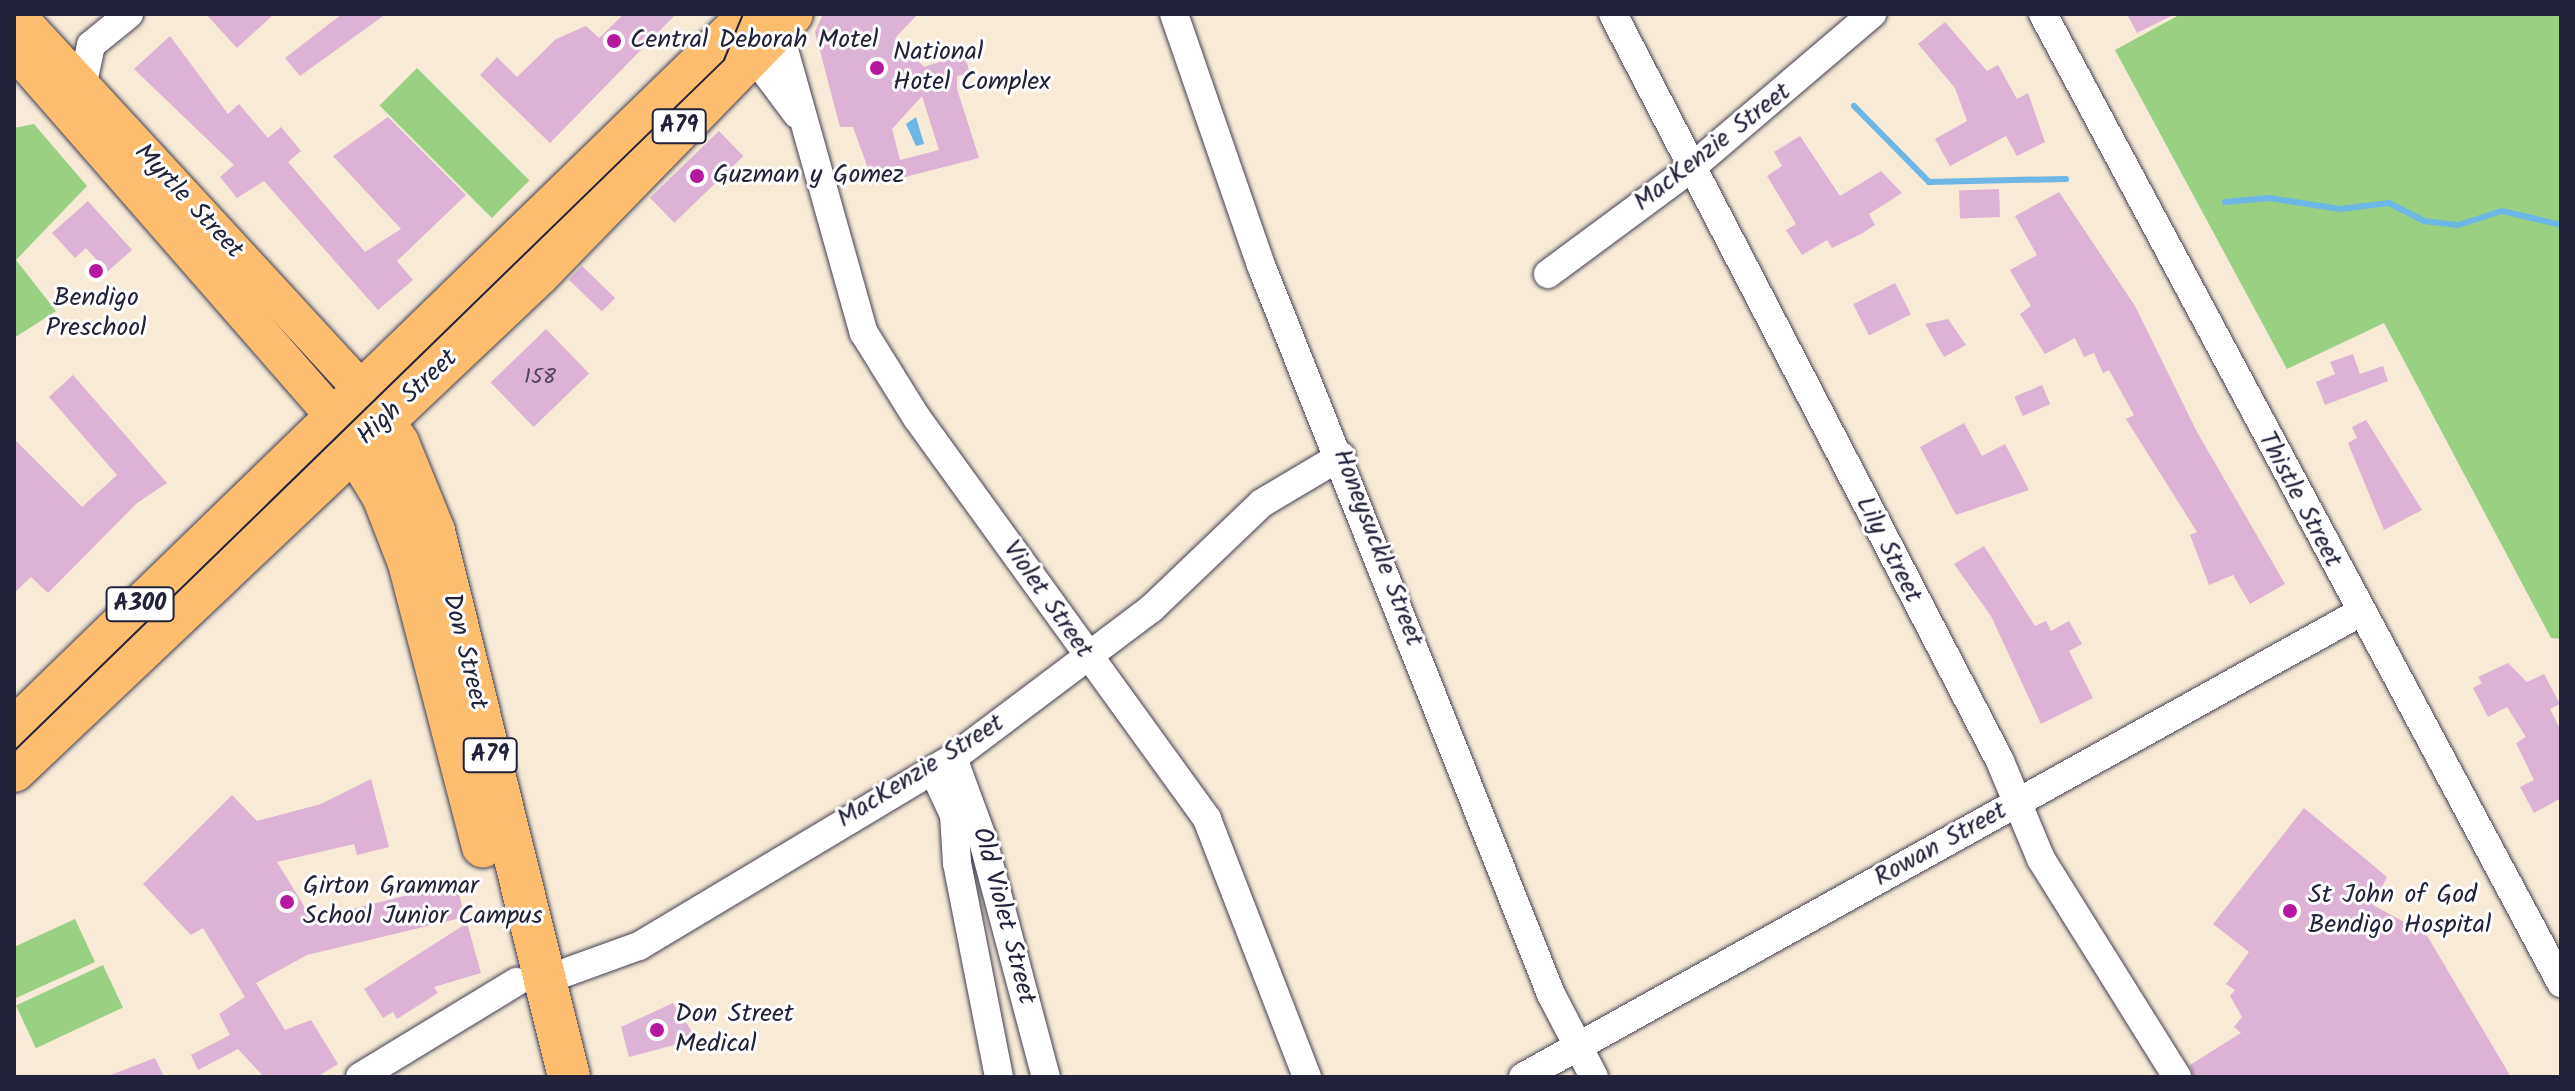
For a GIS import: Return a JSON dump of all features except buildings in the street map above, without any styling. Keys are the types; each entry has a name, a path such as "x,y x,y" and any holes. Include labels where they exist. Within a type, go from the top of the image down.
{"highway":[{"name":"High Street","path":"14,771 358,418 762,26"},
{"name":"High Street","path":"14,729 358,418"},
{"name":"Don Street","path":"358,418 409,563 513,908 541,1077"},
{"name":"Don Street","path":"527,986 569,1077"}],"main road":[{"name":"Myrtle Street","path":"21,39 82,87 358,418"},
{"name":"Myrtle Street","path":"21,39 358,418"}],"street":[{"path":"82,87 91,45 129,14"},
{"name":"Honeysuckle Street","path":"1174,14 1261,265 1341,456 1577,1048 1594,1077"},
{"name":"Lily Street","path":"1613,14 2016,803 2048,872 2177,1077"},
{"name":"MacKenzie Street","path":"1548,274 1691,168 1872,14"},
{"name":"Thistle Street","path":"2043,14 2359,613 2561,983"},
{"name":"Violet Street","path":"762,26 796,77 800,118 870,345 1220,843 1307,1077"},
{"name":"MacKenzie Street","path":"360,1077 527,986 639,946 943,764 1177,587 1262,503 1341,456"},
{"name":"Rowan Street","path":"1523,1077 2359,613"},
{"name":"Old Violet Street","path":"943,764 954,815 957,863 999,1077"},
{"name":"Old Violet Street","path":"943,764 982,837 1046,1077"}],"green space":[{"path":"2181,14 2561,14 2561,639 2551,638 2384,323 2287,369 2115,50"},
{"path":"417,68 529,180 492,218 380,105"},
{"path":"34,124 87,186 16,260 56,311 14,338 14,128"},
{"path":"75,919 95,962 14,999 14,947"},
{"path":"103,965 123,1008 36,1048 16,1006"}],"water":[{"path":"916,117 924,144 916,146 906,124"}],"waterway":[{"path":"1854,106 1929,182 2066,179"},
{"path":"2225,202 2269,198 2340,209 2389,203 2424,221 2458,225 2502,211 2561,225"}],"tram line":[{"path":"14,751 724,60 743,14"}],"place":[{"name":"Central Deborah Motel","path":"614,41"},
{"name":"National Hotel Complex","path":"877,68"},
{"name":"Guzman y Gomez","path":"697,176"},
{"name":"Bendigo Preschool","path":"96,271"},
{"name":"Girton Grammar School Junior Campus","path":"287,902"},
{"name":"St John of God Bendigo Hospital","path":"2290,911"},
{"name":"Don Street Medical","path":"657,1030"}]}
